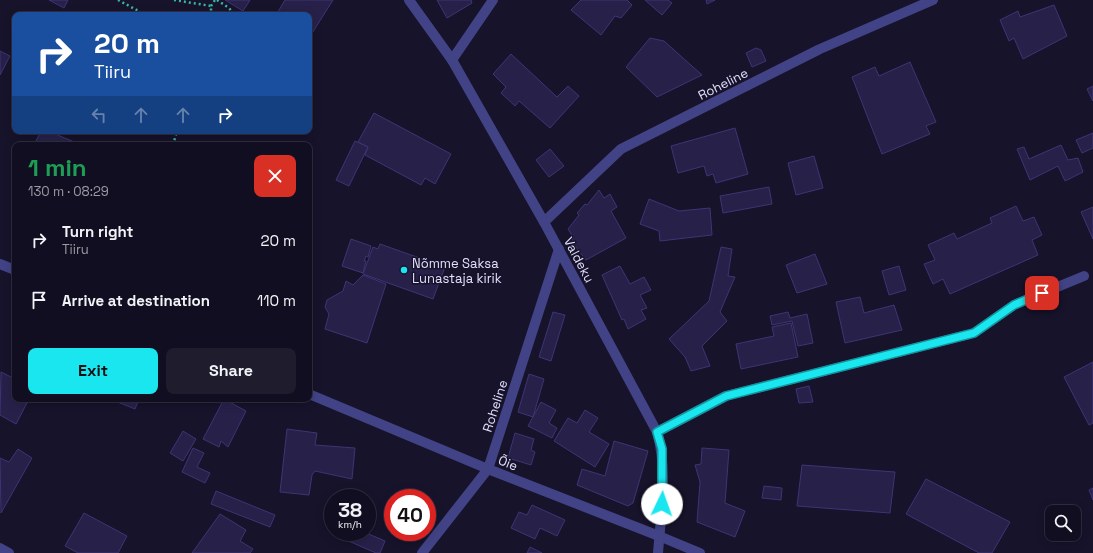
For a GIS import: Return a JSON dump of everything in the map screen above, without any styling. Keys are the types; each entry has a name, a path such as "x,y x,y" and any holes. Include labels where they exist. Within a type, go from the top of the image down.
{"street":[{"name":"Valdeku","path":"409,0 452,60 559,249 657,432 662,449 663,488 658,553"},
{"path":"452,60 493,0"},
{"name":"Roheline","path":"544,222 621,149 820,49 933,0"},
{"name":"Roheline","path":"422,553 488,469 559,249"},
{"path":"0,264 12,269"},
{"path":"657,432 726,396 974,333 1014,305 1084,276"},
{"name":"Õie","path":"312,395 488,469 700,553"},
{"path":"0,548 9,553"}],"path":[{"path":"118,0 140,12"},
{"path":"174,0 212,5"},
{"path":"211,12 212,5 216,0 229,8 232,12"}],"building":[{"path":"49,0 68,0 64,8"},
{"path":"225,0 250,0 243,11"},
{"path":"285,0 333,0 312,33 312,12 278,12"},
{"path":"437,0 471,0 472,3 447,18"},
{"path":"581,0 627,0 632,5 621,18 615,16 601,35 571,10"},
{"path":"645,0 668,0 672,3 662,15"},
{"path":"706,0 715,0 707,4"},
{"path":"1054,5 1067,36 1023,59 1014,38 1009,41 1000,20 1018,11 1020,17"},
{"path":"650,38 664,41 702,75 657,97 626,67"},
{"path":"756,48 761,50 766,61 752,67 746,53"},
{"path":"0,51 10,56 0,75"},
{"path":"511,54 557,97 568,86 579,96 550,128 519,101 515,106 501,93 506,87 493,74"},
{"path":"910,62 936,122 926,126 930,134 882,154 852,77 875,67 879,76"},
{"path":"1093,86 1093,101 1087,89"},
{"path":"374,113 451,154 435,184 425,178 421,185 365,155 368,147 358,142"},
{"path":"735,128 748,174 716,183 713,174 707,176 704,166 678,173 671,146"},
{"path":"1093,133 1093,148 1082,153 1076,140"},
{"path":"40,134 55,134 74,142 36,142"},
{"path":"355,141 368,147 349,186 336,180"},
{"path":"1061,145 1068,160 1078,158 1083,172 1065,181 1058,166 1030,180 1017,149 1024,147 1029,159"},
{"path":"550,149 564,166 549,177 536,160"},
{"path":"814,156 823,188 796,195 788,163"},
{"path":"769,187 772,204 723,213 720,196"},
{"path":"599,190 604,198 610,194 617,207 611,211 626,238 586,260 572,242 573,237 568,229 579,215 577,213 585,204 587,205"},
{"path":"649,199 679,211 710,208 712,235 660,241 659,231 640,224"},
{"path":"1016,206 1023,221 1034,217 1042,235 1032,240 1038,255 950,294 943,279 933,284 924,264 935,260 928,245 954,233 957,239 992,223 990,218"},
{"path":"1093,207 1093,239 1081,212"},
{"path":"351,239 371,246 368,257 366,256 364,261 366,261 363,273 342,266"},
{"name":"Nõmme Saksa Lunastaja kirik","path":"380,244 445,267 433,299 363,274 373,247 378,249"},
{"path":"721,247 732,249 728,276 735,277 720,312 727,321 702,346 710,366 691,371 685,357 669,339 709,301"},
{"path":"815,254 827,284 797,293 786,265"},
{"path":"620,266 630,284 644,277 651,290 640,295 647,308 641,310 646,319 628,329 624,319 622,320 602,275"},
{"path":"899,266 906,290 889,295 882,271"},
{"path":"363,275 386,284 367,343 325,329 329,314 325,307 327,300 343,291 346,281 353,285"},
{"path":"860,297 864,313 894,305 902,330 845,343 836,302"},
{"path":"553,312 565,315 551,361 539,357"},
{"path":"788,312 790,318 807,314 813,343 798,346 792,321 772,325 770,316"},
{"path":"791,323 798,357 741,369 736,344 774,336 772,327"},
{"path":"1093,362 1093,423 1089,425 1064,377"},
{"path":"1,372 12,378 12,402 27,402 16,424 0,415"},
{"path":"529,374 544,379 533,417 518,412"},
{"path":"809,386 813,402 799,403 796,389"},
{"path":"118,402 138,402 135,409"},
{"path":"222,402 230,402 246,411 228,447 221,441 219,447 203,439"},
{"path":"541,402 556,410 549,423 557,428 552,438 528,426"},
{"path":"585,410 598,418 589,432 609,444 595,467 554,441 568,418 577,423"},
{"path":"287,429 317,433 315,445 355,448 352,479 315,471 312,475 309,495 280,492"},
{"path":"183,431 196,439 183,461 170,453"},
{"path":"515,433 534,439 531,450 535,452 531,465 508,458"},
{"path":"614,441 648,451 633,503 628,506 577,485 582,469 605,476"},
{"path":"193,448 204,453 197,467 210,473 205,483 182,472"},
{"path":"702,448 729,450 725,503 745,511 735,537 697,522 700,482 695,465 701,464"},
{"path":"18,449 32,458 1,513 0,458 9,462"},
{"path":"802,465 895,472 890,513 797,506"},
{"path":"926,479 1010,522 992,553 979,553 906,514"},
{"path":"764,486 782,488 781,500 762,498"},
{"path":"1093,488 1093,500 1089,490"},
{"path":"216,491 275,515 270,527 211,504"},
{"path":"532,505 565,520 557,536 540,528 535,539 511,528 519,512 527,515"},
{"path":"84,513 127,536 118,553 78,553 65,546"},
{"path":"220,514 246,530 240,541 253,549 250,553 192,553"},
{"path":"376,537 385,541 380,553 376,553 348,541 376,541"},
{"path":"530,547 542,553 527,553"}],"place":[{"name":"Nõmme Saksa Lunastaja kirik","path":"404,270"}],"route":[{"path":"662,504 662,449 657,432 726,396 974,333 1014,305 1042,293"}]}
